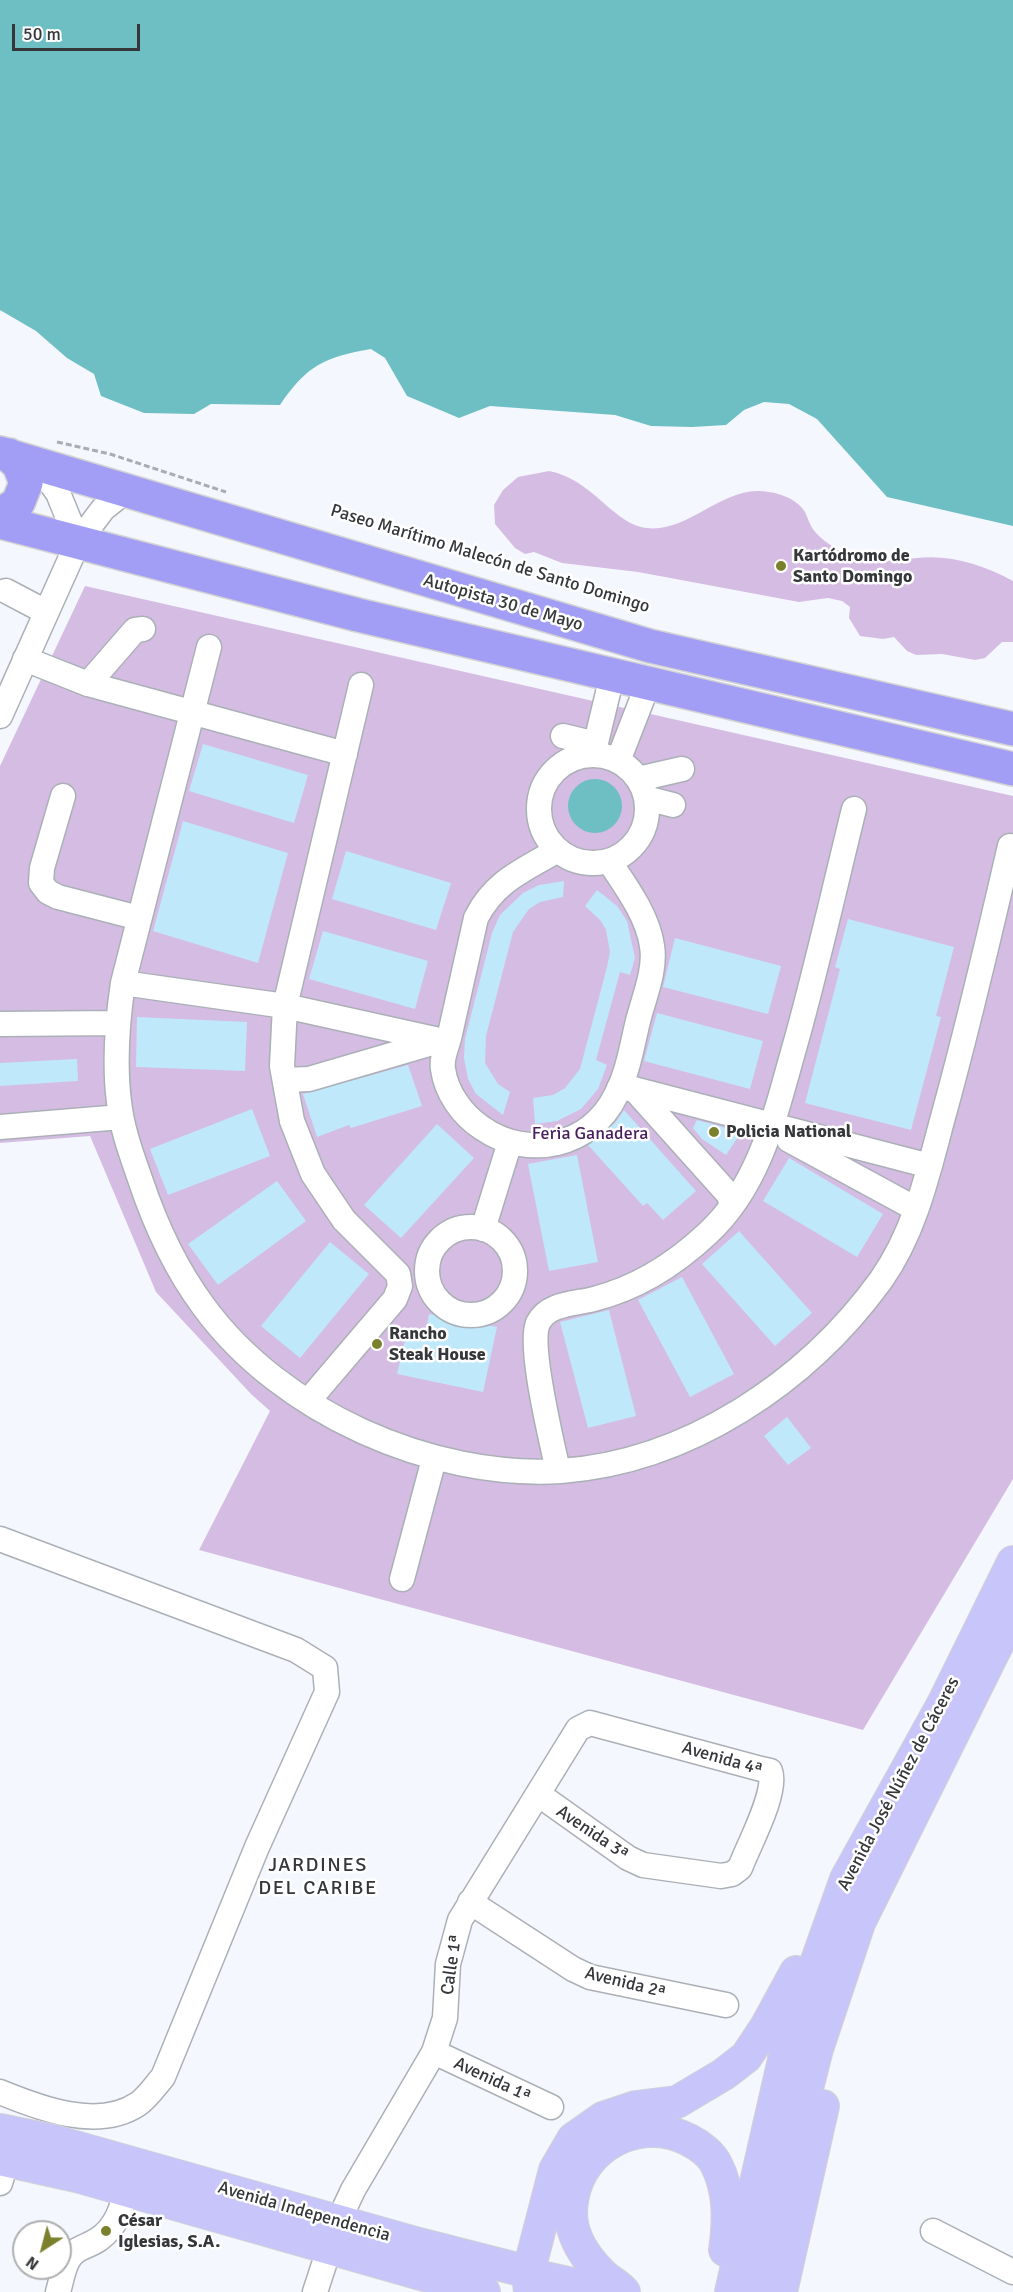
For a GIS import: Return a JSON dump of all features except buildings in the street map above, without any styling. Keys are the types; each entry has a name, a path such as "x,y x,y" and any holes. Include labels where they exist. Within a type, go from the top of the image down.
{"highway":[{"name":"Autopista 30 de Mayo","path":"24,453 196,513 650,646 1013,729"},
{"path":"0,515 18,504 26,483 20,465 24,453"},
{"path":"0,522 72,554 358,615 1013,769"}],"main road":[{"name":"Avenida José Núñez de Cáceres","path":"731,2292 803,2046 846,1879 943,1704 1013,1562"},
{"name":"Avenida José Núñez de Cáceres","path":"755,2292 803,2046 859,1923 1013,1613"},
{"path":"529,2283 555,2170 573,2139 603,2118 636,2107 676,2102 702,2089 746,2057 766,2027 846,1879"},
{"path":"781,2292 825,2095 877,1888"},
{"path":"624,2292 603,2275 576,2238 570,2215 579,2176 590,2159 619,2138 642,2130 662,2129 699,2145 715,2162 723,2181 728,2202 728,2230 718,2292"},
{"name":"Avenida Independencia","path":"0,2130 54,2141 135,2184"},
{"name":"Avenida Independencia","path":"2,2167 135,2184 333,2234 517,2269 529,2283 609,2292"},
{"name":"Avenida Independencia","path":"333,2234 484,2292"}],"street":[{"path":"24,453 58,494 72,554"},
{"path":"2,704 25,659 72,554 103,509 128,489"},
{"path":"6,591 46,612"},
{"path":"88,684 135,630 143,629"},
{"path":"209,647 123,983 117,1023 118,1089 125,1138 149,1207 185,1280 228,1336 256,1363 309,1400 358,1430 434,1459 516,1470 558,1471 612,1463 660,1451 702,1433 765,1394 832,1338 884,1276 903,1243 916,1209 973,1009 1010,846"},
{"path":"25,659 88,684 345,754"},
{"path":"594,749 612,676"},
{"path":"618,760 648,684"},
{"path":"309,1400 395,1299 400,1286 398,1274 391,1264 344,1220 313,1174 292,1121 282,1049 285,1006 361,685"},
{"path":"563,736 618,760 642,788 673,805"},
{"path":"594,749 562,764 546,781 541,792 539,816 547,838 555,848 580,862 609,861 627,852 640,837 647,818 642,788"},
{"path":"642,788 682,769"},
{"path":"63,796 42,868 41,883 48,892 58,897 139,918"},
{"path":"558,1471 535,1345 539,1321 548,1311 595,1299 646,1279 685,1254 709,1233 732,1206 756,1167 771,1128 823,945 854,809"},
{"path":"555,848 551,854 506,879 476,918 443,1058 443,1069 454,1100 479,1126 495,1137 528,1147 545,1146 573,1138 598,1122 627,1088 653,957 649,932 609,861"},
{"path":"123,983 285,1006 446,1041"},
{"path":"0,1024 117,1023"},
{"path":"285,1080 309,1079 446,1041"},
{"path":"627,1088 771,1128 930,1166"},
{"path":"627,1088 729,1195 732,1206"},
{"path":"0,1127 121,1117"},
{"path":"771,1128 916,1209"},
{"path":"483,1229 510,1142"},
{"path":"402,1579 434,1459"},
{"path":"0,1539 296,1650 325,1668 327,1692 257,1847 163,2077 137,2104 105,2116 49,2112 0,2092"},
{"name":"Calle 1ª","path":"315,2292 333,2234 434,2052 445,2018 448,1964 454,1935 471,1902 578,1729 590,1723"},
{"name":"Avenida 4ª","path":"590,1723 770,1771 773,1778 771,1792 740,1868 732,1874 721,1876"},
{"name":"Avenida 3ª","path":"538,1794 628,1858 657,1868 721,1876"},
{"name":"Avenida 2ª","path":"471,1902 573,1969 590,1977 726,2006"},
{"name":"Avenida 1ª","path":"434,2052 551,2107"},
{"path":"58,2292 68,2260 79,2247 99,2239 114,2224 135,2184"},
{"path":"933,2231 1013,2272"}],"path":[{"path":"24,453 110,454 228,493"}],"green space":[{"name":"Kartódromo de Santo Domingo","path":"549,471 577,482 619,516 641,527 671,526 727,498 742,493 764,491 796,502 805,512 812,528 819,536 835,548 854,557 878,561 929,557 954,559 990,570 1013,581 1013,642 1002,642 985,658 975,660 942,654 916,655 907,651 894,637 883,639 860,636 849,618 850,607 842,601 828,598 799,602 638,572 562,563 534,552 525,554 515,548 495,524 494,505 503,490 518,477"},
{"name":"Feria Ganadera","path":"85,586 1013,796 1013,1479 863,1730 199,1550 270,1411 251,1394 156,1292 90,1136 0,1143 0,766"}],"water":[{"path":"0,0 1013,0 1013,526 887,497 817,419 789,404 764,402 744,410 726,425 692,427 651,426 615,415 490,406 459,418 407,396 385,358 371,349 341,356 318,365 299,380 280,405 211,404 194,414 144,413 101,396 94,374 67,358 36,331 0,310"},
{"path":"595,779 605,781 614,787 620,796 622,806 620,816 614,825 605,831 595,833 585,831 576,825 570,816 568,806 570,796 576,787 585,781"}],"place":[{"name":"Kartódromo de Santo Domingo","path":"781,566"},
{"name":"Policia National","path":"714,1132"},
{"name":"Rancho Steak House","path":"377,1344"},
{"name":"César Iglesias, S.A.","path":"106,2231"}],"district":[{"name":"JARDINES DEL CARIBE","path":"318,1878"}]}
